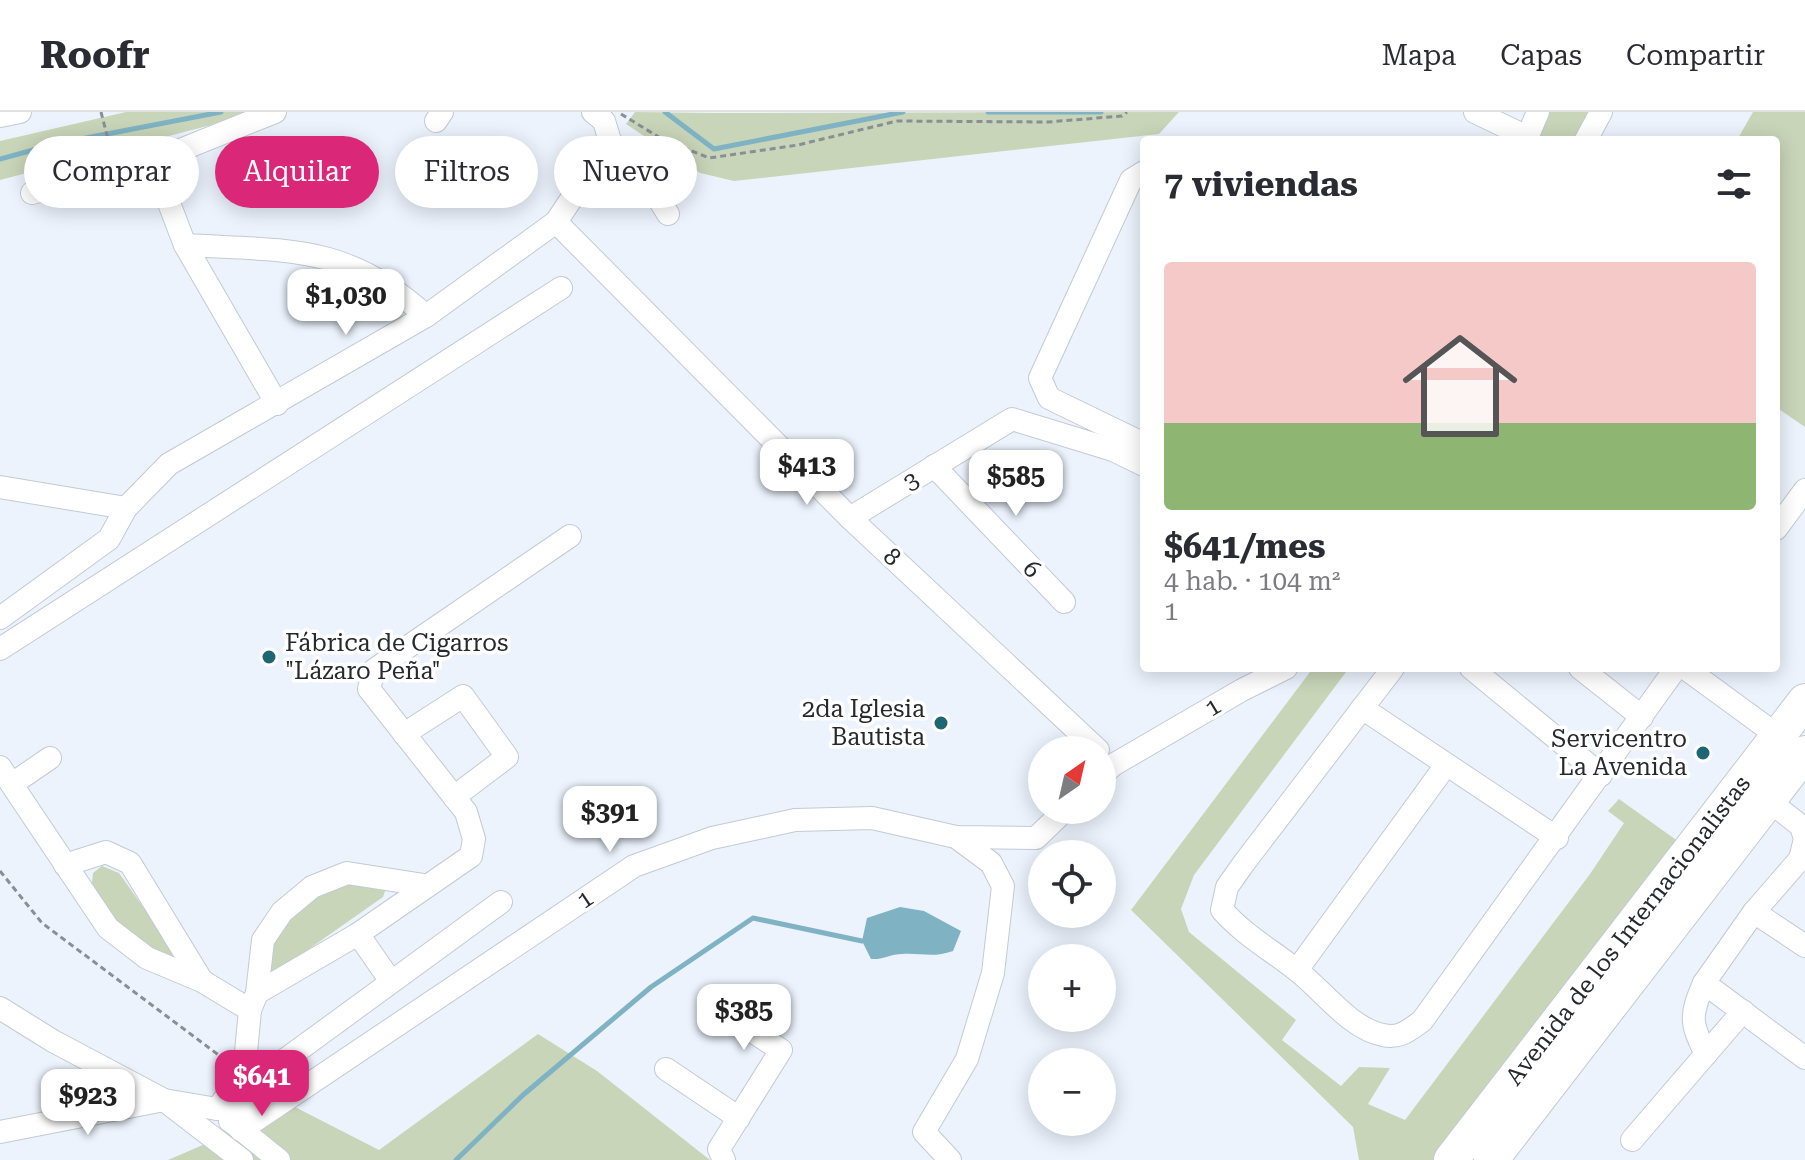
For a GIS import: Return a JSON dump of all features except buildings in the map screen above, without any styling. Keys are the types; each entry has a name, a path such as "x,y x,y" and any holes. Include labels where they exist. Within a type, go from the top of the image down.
{"highway":[{"name":"Avenida de los Internacionalistas","path":"1491,1160 1792,744 1805,701"},
{"name":"Avenida de los Internacionalistas","path":"1451,1160 1756,791"}],"street":[{"path":"0,116 20,112"},
{"path":"199,143 275,112"},
{"path":"593,112 604,121 608,136"},
{"path":"1475,112 1520,136"},
{"path":"1527,136 1538,112"},
{"path":"1588,136 1601,112"},
{"path":"1140,174 1131,180 1040,378 1049,398 1140,442"},
{"path":"171,208 185,245 277,404"},
{"path":"0,618 109,539 126,508 169,464 426,316 556,222 565,208"},
{"path":"664,208 668,214"},
{"name":"8","path":"556,222 850,518 1078,736"},
{"path":"185,245 317,253 371,274 399,291 426,316"},
{"path":"0,649 561,288"},
{"name":"3","path":"850,518 1012,419 1113,450 1140,463"},
{"name":"6","path":"934,466 1064,602"},
{"path":"0,487 126,508"},
{"path":"1780,524 1805,490"},
{"path":"254,1001 471,856 474,839 466,812 369,689 374,670 570,536"},
{"name":"1","path":"1116,755 1278,672"},
{"path":"1390,672 1244,863 1222,901 1222,910 1240,931 1297,970 1366,1028 1382,1035 1401,1036 1422,1021 1557,838 1673,672"},
{"path":"1476,672 1601,775"},
{"path":"1585,672 1642,717"},
{"path":"1691,672 1792,744"},
{"path":"404,734 463,696 507,757 454,797"},
{"path":"1362,708 1557,838"},
{"path":"50,758 6,776 92,908 126,945 147,958 254,1001"},
{"path":"1297,970 1446,765"},
{"path":"1706,1054 1695,1032 1691,1014 1704,983 1754,912 1800,859 1805,839 1801,826 1756,791"},
{"name":"1","path":"230,1120 634,866 712,838 795,820 872,818 956,837 1036,838 1050,824"},
{"path":"950,1160 924,1132 967,1059 993,973 1003,886 991,863 956,837"},
{"path":"65,865 106,852 130,863 202,981"},
{"path":"230,1120 244,1073 263,940 282,912 312,887 347,873 424,885"},
{"path":"230,1120 282,1062 390,980 501,902"},
{"path":"1754,912 1805,946"},
{"path":"358,934 390,980"},
{"path":"1704,983 1805,1058"},
{"path":"0,1008 53,1041 164,1100 242,1160"},
{"path":"1632,1140 1743,1011"},
{"path":"724,1160 719,1149 781,1050 732,1018"},
{"path":"666,1069 739,1118"},
{"path":"0,1132 164,1100 230,1120 279,1160"}],"path":[{"path":"101,112 107,136"},
{"path":"618,112 662,139 709,158 798,145 897,121 1048,122 1122,116 1127,112"},
{"path":"0,871 42,923 244,1073"}],"green space":[{"path":"126,112 261,112 169,136 24,136 24,174 0,180 0,141"},
{"path":"635,112 1179,112 1159,134 734,181 697,171 697,136 644,136 626,124"},
{"path":"1545,112 1587,112 1591,119 1581,136 1534,136"},
{"path":"1753,112 1805,112 1805,427 1780,410 1780,136 1739,136"},
{"path":"1310,672 1346,672 1194,875 1181,909 1189,932 1296,1020 1282,1040 1341,1086 1359,1067 1390,1068 1368,1104 1405,1120 1590,874 1624,823 1608,811 1619,799 1679,842 1439,1160 1359,1160 1353,1127 1131,910"},
{"path":"102,866 119,873 189,972 132,941 91,892 93,873"},
{"path":"355,882 383,887 383,897 276,972 266,968 268,943 282,924 319,897"},
{"path":"538,1034 597,1071 710,1160 168,1160 293,1106 379,1150"}],"water":[{"path":"900,907 924,911 961,931 953,951 871,959 862,941 867,918"}],"waterway":[{"path":"0,159 55,144 221,112"},
{"path":"665,112 714,149 903,112"},
{"path":"988,112 1101,112"},
{"path":"456,1160 523,1095 651,987 753,918 862,941"}],"place":[{"name":"Fábrica de Cigarros \"Lázaro Peña\"","path":"269,657"},
{"name":"2da Iglesia Bautista","path":"941,723"},
{"name":"Servicentro La Avenida","path":"1703,753"}]}
